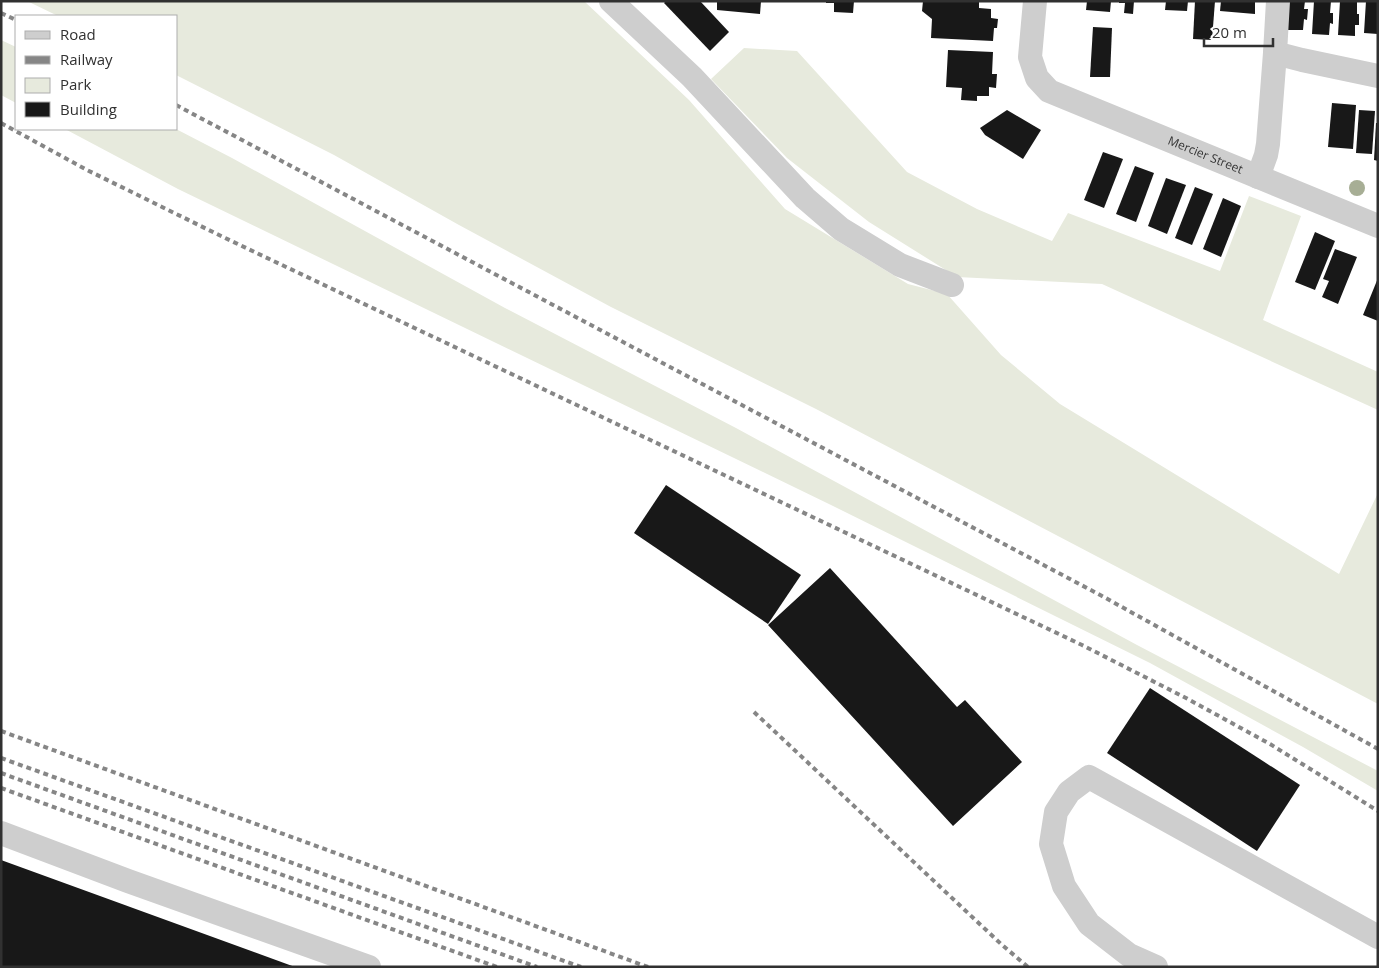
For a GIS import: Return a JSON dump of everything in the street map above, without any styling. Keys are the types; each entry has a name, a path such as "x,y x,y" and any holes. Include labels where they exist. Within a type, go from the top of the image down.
{"street":[{"path":"611,1 692,77 805,198 842,229 900,265 952,285"},
{"name":"Mercier Street","path":"1035,1 1030,57 1037,78 1049,91 1378,226"},
{"path":"1258,177 1268,144 1278,1"},
{"path":"1275,53 1378,76"},
{"path":"1156,967 1129,954 1089,924 1064,886 1051,844 1056,812 1069,792 1089,777 1378,937"},
{"path":"1,833 128,881 369,967"}],"green space":[{"path":"27,1 584,1 689,100 785,209 908,284 947,294 1001,355 1060,404 1339,574 1378,493 1378,704 816,409 611,307 334,155 178,76 178,15 56,15"},
{"path":"1,40 15,47 15,102 1,95"},
{"path":"744,48 797,51 907,172 977,209 1052,241 1068,213 1220,271 1249,196 1301,216 1263,320 1378,372 1378,410 1102,284 957,277 869,222 787,158 711,79"},
{"path":"67,130 178,130 505,308 736,428 1137,645 1378,771 1378,791 1303,747 1150,663 831,505 178,189"}],"building":[{"path":"666,1 700,1 729,32 710,51 664,3"},
{"path":"717,1 761,1 760,14 717,10"},
{"path":"826,1 854,1 853,13 834,12 834,3 826,3"},
{"path":"923,1 979,1 979,8 991,9 991,18 998,19 997,28 994,28 993,41 931,38 932,19 922,11"},
{"path":"1087,1 1111,1 1110,12 1086,10"},
{"path":"1119,1 1134,1 1133,14 1124,13 1125,3 1119,3"},
{"path":"1166,1 1188,1 1187,11 1165,10"},
{"path":"1195,1 1215,1 1212,40 1193,39"},
{"path":"1221,1 1255,1 1255,14 1220,11"},
{"path":"1288,1 1305,1 1304,9 1308,9 1307,20 1304,19 1303,30 1286,30"},
{"path":"1314,1 1331,1 1330,13 1333,13 1333,24 1330,23 1329,35 1312,34"},
{"path":"1340,1 1357,1 1359,25 1355,25 1355,36 1338,35"},
{"path":"1366,1 1378,1 1378,34 1364,33"},
{"path":"1093,27 1112,28 1110,77 1090,77"},
{"path":"948,50 993,52 992,74 997,74 996,88 989,87 989,96 977,96 977,101 961,100 962,88 946,87"},
{"path":"1332,103 1356,105 1353,149 1328,147"},
{"path":"1007,110 1041,130 1023,159 985,135 980,128"},
{"path":"1359,110 1375,111 1372,154 1356,153"},
{"path":"1376,123 1378,123 1378,161 1374,160"},
{"path":"1103,152 1123,159 1104,208 1084,200"},
{"path":"1135,166 1154,173 1136,222 1116,214"},
{"path":"1166,178 1186,185 1167,234 1148,226"},
{"path":"1195,187 1213,194 1192,245 1175,238"},
{"path":"1223,198 1241,206 1221,257 1203,249"},
{"path":"1315,232 1335,241 1315,290 1295,282"},
{"path":"1335,249 1357,257 1338,304 1322,297 1329,281 1323,279"},
{"path":"1378,278 1378,321 1363,315"},
{"path":"666,485 801,575 768,624 634,533"},
{"path":"830,568 957,707 965,700 1022,762 953,826 768,625"},
{"path":"1150,688 1300,785 1257,851 1107,753"},
{"path":"1,860 295,967 1,967"}],"railway":[{"path":"1,13 15,20"},
{"path":"178,106 1102,596 1378,749"},
{"path":"1,123 87,170 223,237 1082,645 1186,698 1270,744 1378,811"},
{"path":"754,712 1001,944 1028,967"},
{"path":"1,731 648,967"},
{"path":"1,758 581,967"},
{"path":"1,773 537,967"},
{"path":"1,788 497,967"}]}
